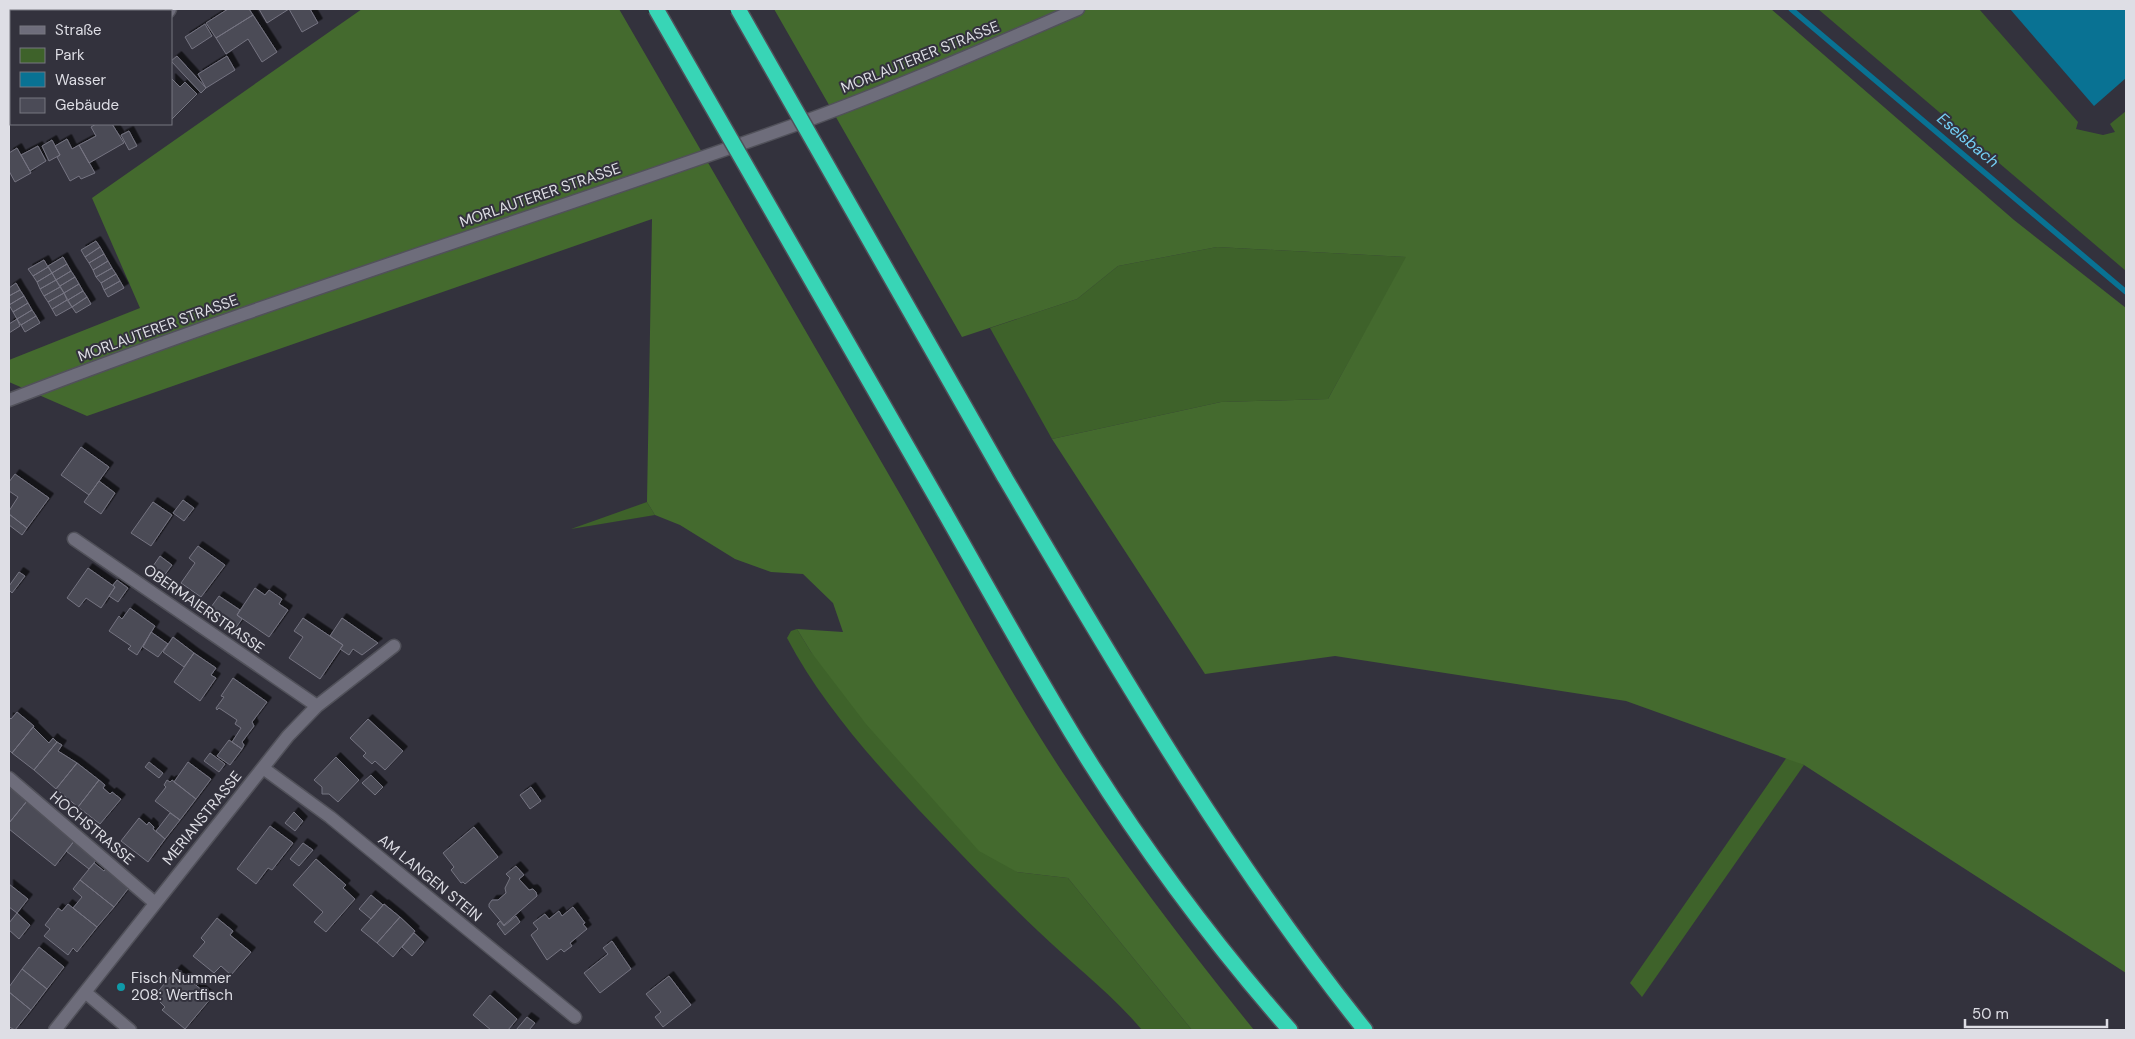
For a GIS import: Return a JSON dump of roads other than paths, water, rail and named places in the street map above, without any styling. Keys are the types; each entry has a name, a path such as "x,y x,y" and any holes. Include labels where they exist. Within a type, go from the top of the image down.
{"highway":[{"path":"656,9 1055,707 1127,818 1223,952 1290,1030"},
{"path":"738,9 1004,476 1115,663 1187,779 1262,893 1321,976 1366,1030"}],"street":[{"name":"MORLAUTERER STRASSE","path":"9,400 128,354 802,122 958,60 1078,9"},
{"name":"OBERMAIERSTRASSE","path":"74,538 316,706"},
{"name":"MERIANSTRASSE","path":"55,1030 288,736 316,706 394,646"},
{"name":"AM LANGEN STEIN","path":"263,768 330,817 574,1017"},
{"name":"HOCHSTRASSE","path":"9,778 155,903"},
{"path":"85,992 130,1030"}],"water":[{"path":"2010,9 2126,9 2126,78 2094,106"}],"waterway":[{"name":"Eselsbach","path":"1791,9 2126,292"}],"place":[{"name":"Fisch Nummer 208: Wertfisch","path":"121,987"}]}
